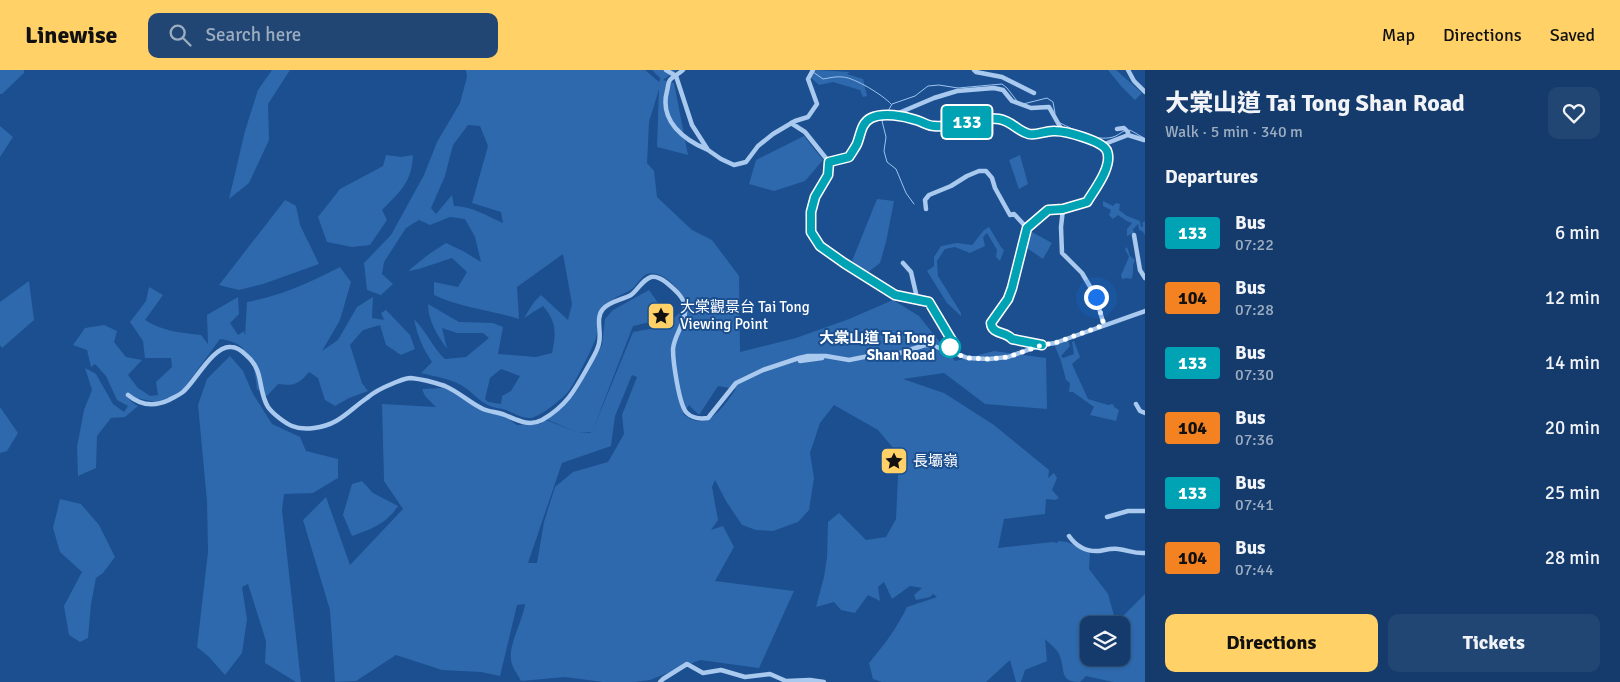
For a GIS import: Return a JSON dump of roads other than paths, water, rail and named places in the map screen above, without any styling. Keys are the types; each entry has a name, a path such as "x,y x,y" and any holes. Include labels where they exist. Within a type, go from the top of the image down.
{"street":[{"path":"666,70 676,76 692,125 708,150"},
{"path":"683,70 670,80 665,98 667,117 693,143 734,164 746,162 758,146 773,134 792,123 808,117 817,104 808,79 813,70"},
{"path":"974,70 1002,77 1034,93"},
{"path":"1128,70 1134,82 1145,92"},
{"path":"892,116 934,98 957,92 994,88 1003,90 1012,101 1031,108 1049,107 1064,132"},
{"path":"829,162 849,157 866,122 870,118 877,116 917,120 931,126 953,126 976,119 998,119 1009,122 1028,134 1056,130 1102,145 1107,150 1110,161 1099,184 1087,202 1063,209 1048,210 1027,228 1008,299 991,323 991,327 994,330 1010,336 1012,339 1042,345"},
{"path":"792,123 805,132 829,162 828,175 815,197 811,212 811,232 815,239 820,246 844,263 895,295 929,302 954,344 957,354"},
{"path":"1117,129 1124,128 1127,132 1144,140"},
{"path":"1102,145 1127,132"},
{"path":"926,209 925,200 929,194 951,186 979,170 986,171 992,178 995,188 1010,215 1014,214 1027,228"},
{"path":"1063,209 1061,227 1062,253 1080,270 1095,295 1104,325"},
{"path":"1134,235 1140,270 1145,278"},
{"path":"903,263 911,272 917,298"},
{"path":"128,395 134,400 148,404 160,404 183,392 213,355 230,346 241,350 257,368 268,407 291,426 298,428 315,428 335,423 365,398 408,378 444,386 481,408 532,424 541,421 572,396 599,345 601,335 599,318 602,311 609,305 630,295 645,280 653,277 660,278 671,286 682,298 685,306 685,313 673,351 678,393 684,409 695,418 708,418 736,383 763,370 791,362 834,357 849,360 879,354 900,353 925,345 934,346 968,358 989,359 1008,357 1042,345 1055,343 1145,311"},
{"path":"948,351 954,344"},
{"path":"1136,404 1140,411 1145,414"},
{"path":"1107,517 1128,511 1145,511"},
{"path":"1069,536 1080,548 1096,551 1119,549 1139,554 1145,553"},
{"path":"660,682 663,678 687,664 703,673 721,670 745,676 770,674 786,681 810,680 824,682"}],"waterway":[{"path":"813,72 823,79 841,77 854,80 891,104"},
{"path":"887,113 892,104 915,96 928,86 939,85 958,88 1002,84 1017,101"},
{"path":"1023,104 1047,98 1053,102 1055,113"},
{"path":"885,117 882,121 886,137 884,151 887,162 896,169 906,193 914,204"},
{"path":"1060,123 1086,135 1100,138 1113,137 1124,131"},
{"path":"1128,131 1130,130 1144,138"}],"place":[{"name":"大棠觀景台 Tai Tong Viewing Point","path":"661,316"},
{"name":"大棠山道 Tai Tong Shan Road","path":"950,347"},
{"name":"長壩嶺","path":"894,461"}]}
